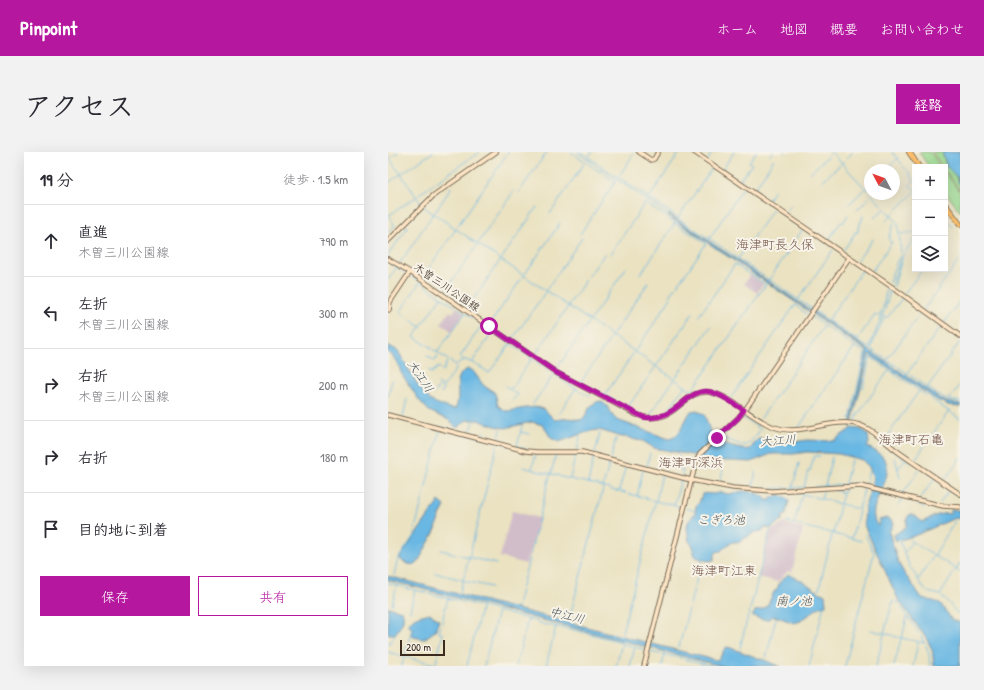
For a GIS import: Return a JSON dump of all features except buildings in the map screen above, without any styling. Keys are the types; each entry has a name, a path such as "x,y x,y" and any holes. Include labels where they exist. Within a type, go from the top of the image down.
{"main road":[{"path":"909,152 917,164"},
{"path":"948,208 960,224"}],"street":[{"path":"388,241 434,195 496,152"},
{"path":"639,152 652,160 658,152"},
{"path":"694,152 891,286 960,336"},
{"path":"644,666 695,464 698,458 738,418 849,258"},
{"name":"木曽三川公園線","path":"388,259 410,272 557,373 637,414 650,418 662,416 672,412 692,396 704,392 710,392 720,396 768,425 783,430 797,430 842,423 862,425 871,430 894,449 960,494"},
{"path":"390,310 390,302 410,272"},
{"path":"388,415 526,451 582,452 691,480 733,488 762,491 855,486 883,490 943,506 960,507"}],"shaded area":[{"path":"750,275 763,284 757,293 744,284"},
{"path":"456,308 464,313 452,331 441,324 450,311 453,313"},
{"path":"512,511 539,518 526,564 500,557"},
{"path":"784,523 803,529 792,572 788,571 778,582 758,577 771,530"}],"green space":[{"path":"919,152 930,152 939,164 927,164"},
{"path":"932,152 942,152 946,164 941,164"},
{"path":"948,167 958,180 960,190 948,174"},
{"path":"948,176 960,192 960,212 948,195"}],"water":[{"path":"942,152 960,152 960,184 958,182 958,178 948,168 948,164 946,164"},
{"path":"669,214 939,398 947,402 960,404 960,407 948,405 937,400 869,354 851,427 851,421 867,351 673,219 668,215"},
{"path":"388,345 398,351 419,387 431,401 451,409 455,409 457,404 458,381 460,376 468,369 473,371 484,386 494,392 498,406 506,411 535,407 545,410 555,420 568,418 581,420 593,404 600,401 604,403 617,420 669,439 677,435 691,411 697,410 704,414 715,441 741,449 750,449 758,439 765,439 773,445 807,440 833,441 852,428 860,429 866,432 869,443 867,447 881,455 887,464 887,474 875,507 874,517 878,526 880,519 887,518 891,520 893,524 889,532 898,562 922,598 940,603 952,620 960,622 960,666 934,666 932,649 926,638 898,599 864,525 865,506 872,486 873,477 869,467 862,460 839,454 807,452 793,454 771,454 751,462 706,460 697,456 654,448 643,441 622,437 599,430 590,431 559,442 551,438 543,425 532,422 505,428 478,420 467,420 457,428 449,420 429,411 419,400 401,373 399,366 392,355 388,353"},
{"name":"こぎろ池","path":"743,491 760,494 766,500 771,500 772,497 779,494 789,500 785,516 782,516 783,519 770,529 765,527 762,531 756,532 738,542 731,543 721,551 716,552 714,560 708,561 696,557 693,546 689,541 687,528 688,522 695,513 696,506 699,503 702,494 716,494 721,492 728,494"},
{"path":"439,501 445,506 439,518 436,529 417,564 415,565 403,562 400,557"},
{"path":"951,510 960,510 960,519 955,518 914,536 896,541 894,535 906,527 907,518 910,514 914,515 922,522 939,515 950,514"},
{"name":"南ノ池","path":"788,574 825,595 826,605 817,609 801,621 794,623 773,616 766,619 761,619 753,616 755,611 763,609 767,606 779,583"},
{"path":"388,576 715,660 719,659 725,648 728,647 780,666 721,666 388,580"},
{"path":"388,607 402,611 403,614 402,623 395,634 388,634"},
{"path":"430,613 439,620 435,631 424,639 413,637 413,629 408,625 410,622 418,616"}],"waterway":[{"path":"392,157 398,152"},
{"path":"473,157 480,152"},
{"path":"493,175 508,152"},
{"path":"519,192 547,152"},
{"path":"571,152 600,172"},
{"path":"577,152 669,215"},
{"path":"581,152 603,167"},
{"path":"589,156 592,152"},
{"path":"619,176 635,152"},
{"path":"649,198 680,152"},
{"path":"708,160 712,152"},
{"path":"722,170 734,152"},
{"path":"739,181 752,164 749,162 756,152"},
{"path":"770,155 773,152"},
{"path":"831,152 864,187"},
{"path":"842,163 853,152"},
{"path":"892,152 902,164"},
{"path":"810,173 830,154"},
{"path":"402,173 429,155"},
{"path":"388,156 393,163"},
{"path":"445,176 472,157"},
{"path":"892,164 898,158"},
{"path":"754,190 774,159"},
{"path":"550,214 585,162"},
{"path":"388,183 401,174 393,164"},
{"path":"820,183 840,165"},
{"path":"903,166 908,171"},
{"path":"678,218 713,167"},
{"path":"604,168 633,187"},
{"path":"601,172 615,182"},
{"path":"909,172 914,181 911,184"},
{"path":"401,174 408,185"},
{"path":"457,227 492,176"},
{"path":"418,195 444,177"},
{"path":"580,234 615,182"},
{"path":"409,186 422,205"},
{"path":"435,212 451,188 450,187"},
{"path":"635,188 663,208"},
{"path":"709,239 743,188"},
{"path":"768,200 774,190"},
{"path":"849,204 864,190"},
{"path":"479,242 514,191"},
{"path":"891,215 912,195"},
{"path":"388,216 416,197"},
{"path":"857,210 867,200"},
{"path":"877,200 898,223 901,253 892,284"},
{"path":"610,255 645,203 660,213"},
{"path":"785,212 791,206"},
{"path":"424,207 692,391 768,281"},
{"path":"502,258 537,207"},
{"path":"664,208 692,228"},
{"path":"738,259 773,209"},
{"path":"874,218 883,210"},
{"path":"661,213 689,233"},
{"path":"400,263 433,214"},
{"path":"388,215 395,226 388,231"},
{"path":"841,222 843,223 848,215"},
{"path":"855,232 857,233 863,216"},
{"path":"886,221 890,217"},
{"path":"948,221 953,227"},
{"path":"525,274 560,223"},
{"path":"640,275 675,223"},
{"path":"828,241 840,223"},
{"path":"889,240 894,223"},
{"path":"388,255 408,227 405,226"},
{"path":"422,278 456,229"},
{"path":"694,229 716,243"},
{"path":"769,280 803,229"},
{"path":"901,234 912,232"},
{"path":"690,233 705,243"},
{"path":"843,251 855,233"},
{"path":"547,289 582,238"},
{"path":"857,261 873,239"},
{"path":"872,271 892,242 890,242"},
{"path":"894,286 903,255 912,242"},
{"path":"444,293 478,244"},
{"path":"670,296 706,244"},
{"path":"717,244 723,248"},
{"path":"724,249 753,269"},
{"path":"798,300 833,250"},
{"path":"569,304 605,253"},
{"path":"467,309 501,259"},
{"path":"889,282 898,259"},
{"path":"924,309 960,259"},
{"path":"388,262 407,273"},
{"path":"699,316 735,264 749,274"},
{"path":"388,280 397,267"},
{"path":"591,319 626,268"},
{"path":"828,320 863,269"},
{"path":"754,270 783,289"},
{"path":"904,294 921,272"},
{"path":"750,274 764,284"},
{"path":"490,324 524,275"},
{"path":"411,276 418,280"},
{"path":"420,282 430,289"},
{"path":"409,319 400,312 420,282"},
{"path":"613,334 648,283"},
{"path":"857,340 875,314 879,317 883,308 887,287"},
{"path":"868,350 885,309 891,287"},
{"path":"431,290 453,305"},
{"path":"784,290 812,309"},
{"path":"512,340 546,291"},
{"path":"421,326 441,297"},
{"path":"876,353 871,349 885,316 887,318 903,297"},
{"path":"636,350 671,298"},
{"path":"944,323 960,301"},
{"path":"535,355 569,305"},
{"path":"759,357 795,305 808,315"},
{"path":"458,308 476,320"},
{"path":"814,311 821,315"},
{"path":"887,360 922,311"},
{"path":"437,353 465,313"},
{"path":"657,365 693,313"},
{"path":"811,316 839,336"},
{"path":"821,316 842,330"},
{"path":"411,320 421,327 414,337 425,344"},
{"path":"556,370 590,320"},
{"path":"477,321 487,328"},
{"path":"464,360 460,357 482,325"},
{"path":"907,374 942,325"},
{"path":"676,377 711,326"},
{"path":"789,377 824,326"},
{"path":"489,330 498,335"},
{"path":"843,331 867,347"},
{"path":"472,362 493,332"},
{"path":"499,336 521,351"},
{"path":"580,383 612,336"},
{"path":"840,336 854,346"},
{"path":"927,388 960,342"},
{"path":"479,366 489,373 510,344"},
{"path":"427,345 448,360"},
{"path":"819,398 855,346 864,352"},
{"path":"605,395 635,351"},
{"path":"522,352 528,356"},
{"path":"850,419 865,353"},
{"path":"878,354 896,366"},
{"path":"427,356 435,361 438,356"},
{"path":"529,357 534,360"},
{"path":"863,388 870,357 881,364"},
{"path":"511,389 532,358"},
{"path":"731,398 758,358"},
{"path":"450,361 456,365 465,360"},
{"path":"466,360 477,365"},
{"path":"535,361 542,366"},
{"name":"大江川","path":"429,370 431,373 439,367 443,371 447,362"},
{"path":"882,365 903,380"},
{"path":"617,402 628,407 656,366"},
{"path":"451,376 456,369 455,367"},
{"path":"544,367 564,381"},
{"path":"898,367 917,380"},
{"path":"856,421 857,416 889,370"},
{"path":"533,404 554,374"},
{"name":"大江川","path":"438,384 443,387 450,377"},
{"path":"650,415 675,378"},
{"path":"761,418 788,379"},
{"path":"388,396 392,380"},
{"path":"904,380 933,400"},
{"path":"918,381 937,394"},
{"path":"565,382 585,394"},
{"path":"949,400 960,385"},
{"path":"505,386 511,390"},
{"name":"大江川","path":"434,393 439,387"},
{"path":"667,412 684,387"},
{"path":"558,415 576,388"},
{"path":"594,389 616,401"},
{"path":"441,393 444,390"},
{"path":"512,391 517,394"},
{"path":"885,439 919,391"},
{"path":"512,400 518,395"},
{"path":"939,395 949,400 960,402"},
{"path":"403,417 407,399"},
{"path":"799,427 818,399"},
{"path":"934,401 960,419"},
{"path":"914,461 949,411"},
{"path":"721,437 742,417 754,425"},
{"name":"大江川","path":"758,421 756,426 763,431"},
{"path":"469,434 474,422"},
{"path":"517,446 522,426"},
{"path":"440,427 452,430 454,428"},
{"path":"452,430 469,434"},
{"path":"498,441 501,430"},
{"path":"398,559 413,537 440,431"},
{"name":"大江川","path":"721,437 741,445 747,445 758,434 758,431"},
{"path":"483,437 484,432"},
{"path":"521,432 529,434"},
{"path":"595,454 600,433"},
{"path":"470,434 489,439"},
{"path":"577,450 580,437"},
{"path":"611,458 616,438"},
{"path":"491,439 507,444"},
{"path":"508,444 526,449"},
{"path":"883,444 887,447"},
{"path":"472,545 497,446"},
{"path":"888,447 897,453"},
{"path":"570,479 576,453"},
{"path":"647,467 650,453"},
{"path":"532,468 536,454"},
{"path":"551,474 556,454"},
{"path":"898,454 912,463"},
{"path":"677,468 679,455"},
{"path":"804,487 814,456 820,456"},
{"path":"588,483 594,457"},
{"path":"825,486 832,457"},
{"path":"895,458 898,469 905,459"},
{"path":"944,481 960,458"},
{"path":"845,484 851,460"},
{"path":"603,487 610,461"},
{"path":"795,480 799,463"},
{"path":"619,491 626,465"},
{"path":"523,467 541,472"},
{"path":"674,468 683,470 682,476"},
{"path":"720,484 723,469"},
{"path":"898,469 900,478"},
{"path":"903,493 920,469"},
{"path":"637,496 643,470"},
{"path":"856,484 865,485 869,471"},
{"path":"542,472 560,476"},
{"path":"752,489 756,472"},
{"path":"656,501 662,474"},
{"path":"517,606 550,475"},
{"path":"561,477 579,481"},
{"path":"921,498 934,479"},
{"path":"674,506 681,480"},
{"path":"580,481 595,485"},
{"path":"793,487 794,482"},
{"path":"836,485 855,484"},
{"path":"942,484 956,494"},
{"path":"596,485 610,489"},
{"path":"815,487 835,485"},
{"path":"794,488 803,487"},
{"path":"772,489 781,488"},
{"path":"783,488 793,488"},
{"path":"840,504 845,488"},
{"path":"569,620 603,489"},
{"path":"821,499 824,489"},
{"path":"850,507 859,509 864,489"},
{"path":"611,490 626,493"},
{"path":"834,490 843,493"},
{"path":"940,503 949,490"},
{"path":"794,492 810,496"},
{"path":"629,494 646,498"},
{"path":"794,524 802,496"},
{"path":"813,497 831,501"},
{"path":"899,505 901,498"},
{"path":"646,499 664,503"},
{"path":"918,501 917,503 924,508"},
{"path":"831,502 849,506"},
{"path":"622,633 655,503"},
{"path":"665,503 682,507"},
{"path":"833,534 840,506"},
{"path":"686,508 695,511"},
{"path":"852,538 859,511"},
{"path":"934,556 955,521"},
{"path":"787,522 802,526"},
{"path":"805,527 823,531"},
{"path":"753,616 749,614 770,531"},
{"path":"824,531 842,536"},
{"path":"855,626 874,553 865,534"},
{"path":"819,589 832,535"},
{"path":"843,536 861,541"},
{"path":"909,540 922,548"},
{"path":"900,542 904,552"},
{"path":"910,567 904,553 911,543"},
{"path":"466,568 472,546"},
{"path":"923,549 945,562"},
{"path":"441,550 496,564"},
{"path":"926,591 918,580 933,557"},
{"path":"394,575 398,559"},
{"path":"700,565 702,559"},
{"path":"946,563 960,572"},
{"path":"956,570 960,563"},
{"path":"679,647 700,566"},
{"path":"911,568 918,579"},
{"path":"460,592 466,569"},
{"path":"928,592 940,595 955,571"},
{"path":"435,573 463,580"},
{"path":"464,581 491,587"},
{"path":"388,583 405,587"},
{"path":"392,605 397,585"},
{"path":"406,588 428,593"},
{"path":"410,611 415,590"},
{"path":"430,594 464,602"},
{"path":"941,596 949,603"},
{"path":"436,662 443,634 439,633 448,598"},
{"path":"884,633 893,601"},
{"path":"465,602 483,607"},
{"path":"950,604 959,614"},
{"path":"467,666 482,605"},
{"path":"818,630 824,605"},
{"path":"484,607 513,615"},
{"path":"901,607 919,633"},
{"path":"484,666 498,611"},
{"path":"513,615 542,624"},
{"path":"740,648 748,616"},
{"path":"902,638 907,617"},
{"path":"766,658 776,618"},
{"path":"516,666 528,619"},
{"path":"543,624 569,629"},
{"path":"546,666 556,626"},
{"path":"845,666 855,627"},
{"path":"405,655 412,628"},
{"name":"中江川","path":"570,629 622,642"},
{"path":"870,630 892,635"},
{"path":"809,666 818,631"},
{"path":"876,666 884,635"},
{"path":"893,636 910,640"},
{"path":"921,636 924,643"},
{"path":"388,645 393,638"},
{"path":"894,666 901,639"},
{"path":"911,640 925,643"},
{"path":"616,666 622,643"},
{"path":"913,666 918,643"},
{"path":"624,644 646,650"},
{"path":"926,645 929,654 930,666"},
{"path":"630,666 635,647"},
{"path":"388,652 421,661"},
{"path":"650,652 682,658"},
{"path":"662,666 665,655"},
{"path":"402,666 404,657"},
{"path":"684,659 712,666"},
{"path":"422,661 443,666"}],"district":[{"name":"海津町長久保","path":"775,244"},
{"name":"海津町石亀","path":"911,439"},
{"name":"海津町深浜","path":"691,462"},
{"name":"海津町江東","path":"724,570"}],"route":[{"path":"489,326 557,373 643,417 656,418 667,415 696,394 710,392 720,396 744,410 738,418 717,438"}]}
